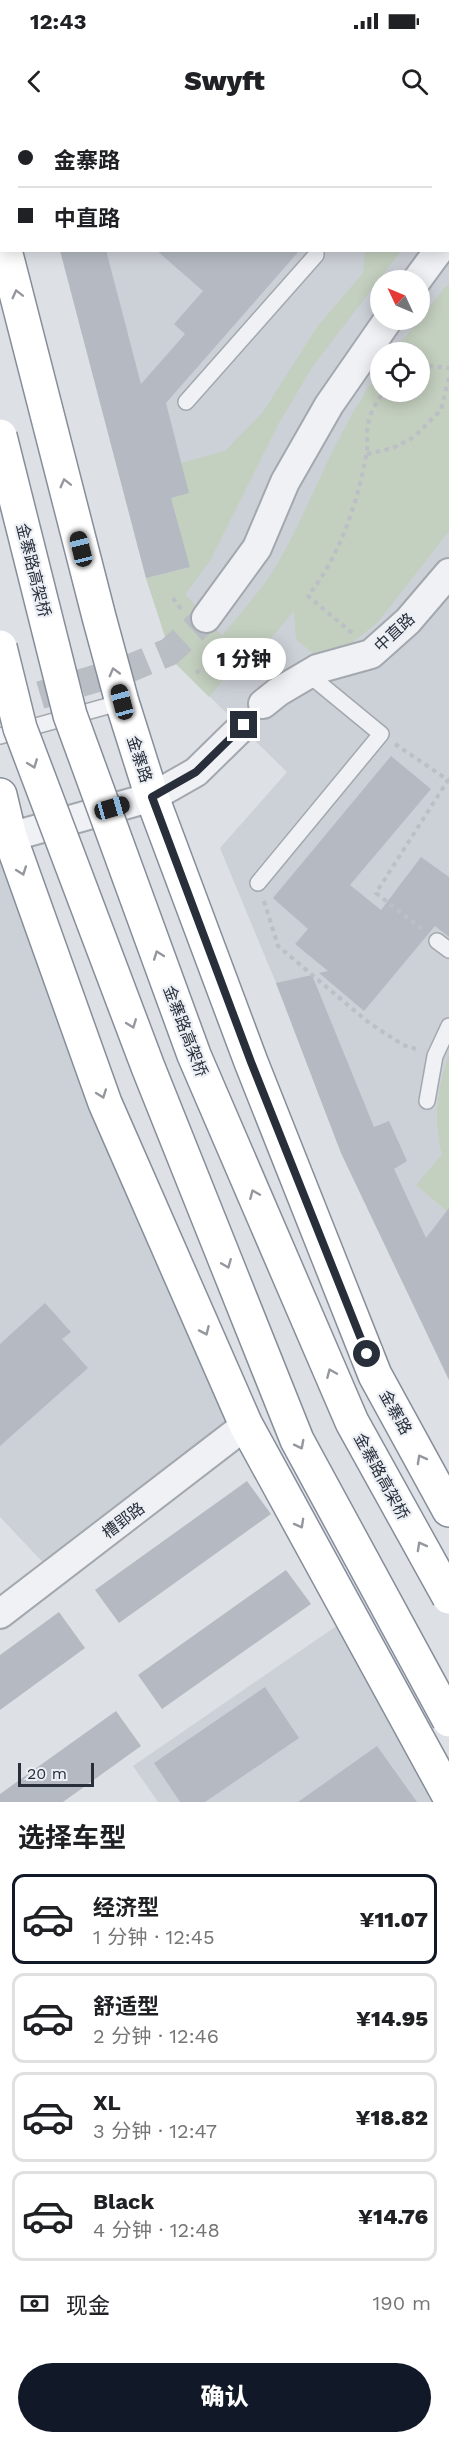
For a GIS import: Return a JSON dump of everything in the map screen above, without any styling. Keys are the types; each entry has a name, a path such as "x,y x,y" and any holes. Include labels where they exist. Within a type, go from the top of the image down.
{"highway":[{"name":"金寨路","path":"6,252 122,702 152,797 251,1062 375,1375 449,1510"},
{"name":"金寨路高架桥","path":"0,436 70,715 194,1055 352,1422 449,1597"},
{"path":"0,647 20,729 148,1066 297,1440 449,1720"},
{"path":"0,795 10,837 105,1102 246,1425 449,1796"}],"street":[{"path":"424,270 438,252"},
{"path":"200,625 257,548 285,482 323,415 381,330"},
{"name":"中直路","path":"271,698 317,669 370,654 408,621 449,573"},
{"path":"10,837 152,797 196,772 244,725"},
{"name":"槽郢路","path":"0,1614 246,1425"}],"lane":[{"path":"186,402 316,255 316,252"},
{"path":"258,883 381,734 308,674"},
{"path":"0,736 122,702"},
{"path":"427,1101 435,1056 449,1026"}],"path":[{"path":"430,366 449,368"},
{"path":"367,454 393,448 414,437 441,410 449,377"},
{"path":"370,654 349,629 308,596 323,577 351,517 367,454 367,432 372,409 377,402"},
{"path":"172,598 229,650 271,698"},
{"path":"196,673 229,650"},
{"path":"381,734 448,780 376,892 443,946"},
{"path":"258,883 278,946 368,1022 403,1045 435,1056"}],"shaded area":[{"path":"60,252 449,252 449,1380 341,1153 276,983 220,848 287,772 173,661 146,578"},
{"path":"0,795 246,1425 53,1573 0,1517"},
{"path":"351,1616 449,1802 158,1802 133,1766"}],"green space":[{"path":"365,252 400,252 386,270 370,270 370,292 313,366 279,423 210,561 185,594 222,636 259,591 278,563 338,440 370,385 370,402 430,402 430,342 401,342 411,330 430,330 430,306 446,286 449,286 449,531 378,622 343,650 314,654 296,639 294,611 254,658 246,653 209,697 173,661 146,578 190,567 171,498 189,493 181,463 225,451 263,412 317,327 363,273"},
{"path":"449,1055 449,1213 416,1185 442,1155 437,1117 439,1092"}],"building":[{"path":"61,252 107,252 141,384 185,334 174,324 203,291 158,252 298,252 166,403 189,493 171,498 190,567 146,578"},
{"path":"391,756 431,789 350,885 381,910 421,857 449,877 449,937 435,926 364,1011 319,973 328,971 295,944 308,929 273,898"},
{"path":"312,975 374,1127 389,1121 407,1161 394,1169 426,1238 449,1208 449,1380 341,1153 276,983"},
{"path":"45,1303 71,1332 62,1339 88,1368 0,1446 0,1344"},
{"path":"247,1481 271,1514 119,1623 95,1590"},
{"path":"286,1570 311,1604 162,1709 138,1675"},
{"path":"59,1612 85,1648 0,1710 0,1655"},
{"path":"265,1687 299,1738 205,1802 180,1802 154,1763"},
{"path":"116,1711 141,1746 63,1802 0,1802 0,1794"},
{"path":"377,1746 417,1802 298,1802"}],"tunnel":[{"path":"0,707 128,669 169,652 206,618"}],"route":[{"path":"244,725 196,772 152,797 251,1062 367,1354"}]}
